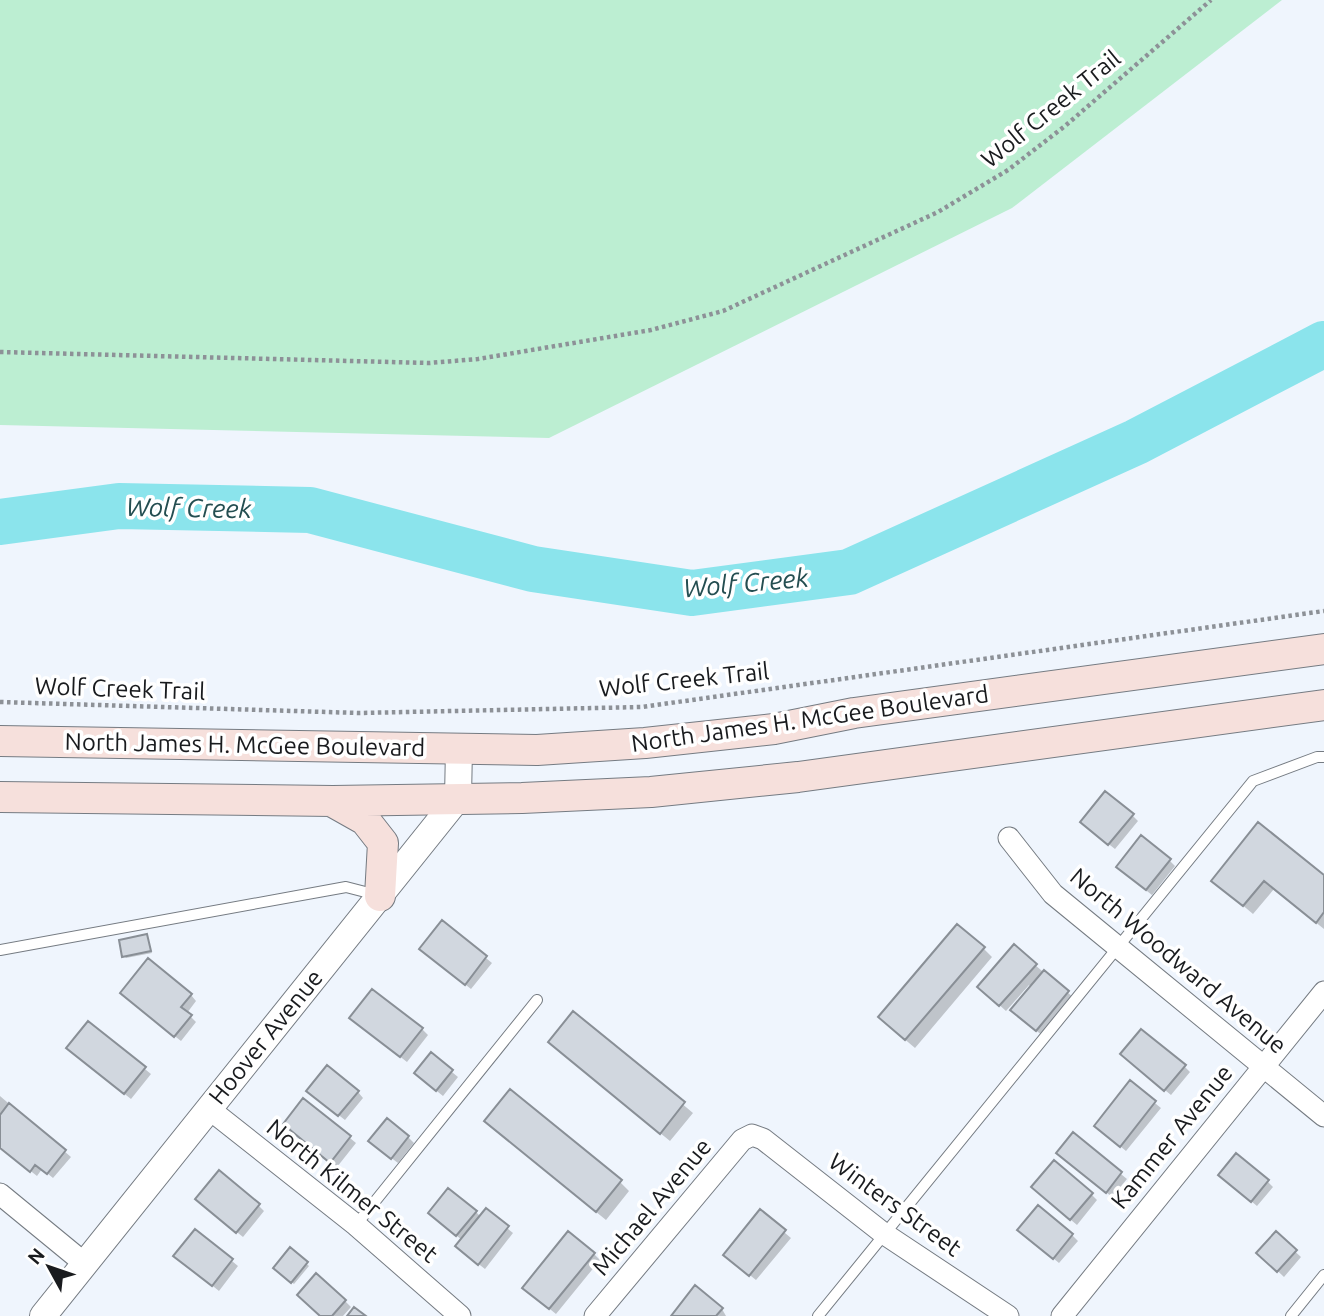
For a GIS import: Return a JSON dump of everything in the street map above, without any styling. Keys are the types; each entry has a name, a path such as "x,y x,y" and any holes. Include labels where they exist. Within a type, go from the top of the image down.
{"main road":[{"name":"North James H. McGee Boulevard","path":"0,741 537,750 645,743 763,730 854,713 1324,649"},
{"name":"North James H. McGee Boulevard","path":"0,797 332,801 651,792 798,777 1324,705"},
{"path":"332,801 365,820 383,843 380,896"}],"street":[{"path":"458,799 459,748"},
{"name":"Hoover Avenue","path":"43,1316 458,799"},
{"name":"North Woodward Avenue","path":"1009,838 1053,894 1324,1116"},
{"name":"Kammer Avenue","path":"1062,1316 1324,992"},
{"name":"North Kilmer Street","path":"208,1108 356,1225 460,1316"},
{"name":"Winters Street","path":"752,1135 763,1139 883,1233 1007,1316"},
{"name":"Michael Avenue","path":"595,1316 742,1140 752,1135"},
{"path":"0,1194 84,1263"}],"lane":[{"path":"818,1316 883,1233 1120,949 1253,781 1317,757 1324,757"},
{"path":"0,950 345,887 380,896"},
{"path":"356,1225 537,1000"},
{"path":"1292,1316 1324,1275"}],"path":[{"name":"Wolf Creek Trail","path":"0,352 429,363 478,359 651,330 723,311 938,212 1008,170 1065,126 1211,0"},
{"name":"Wolf Creek Trail","path":"0,702 359,713 642,707 1324,611"}],"green space":[{"path":"0,0 1282,0 1012,208 549,438 0,425"}],"building":[{"path":"1105,791 1134,814 1108,845 1080,822"},
{"path":"1258,822 1324,875 1324,912 1316,923 1264,881 1243,906 1211,881"},
{"path":"1141,835 1171,859 1146,890 1116,867"},
{"path":"442,920 487,956 465,985 419,949"},
{"path":"957,924 985,947 905,1040 878,1017"},
{"path":"147,934 151,951 122,957 119,940"},
{"path":"1014,944 1037,964 999,1006 977,987"},
{"path":"148,958 192,994 181,1007 192,1015 174,1037 120,993"},
{"path":"1044,970 1069,991 1036,1031 1010,1010"},
{"path":"372,989 423,1028 400,1057 349,1018"},
{"path":"573,1011 685,1102 660,1134 548,1042"},
{"path":"88,1021 146,1067 124,1094 66,1048"},
{"path":"1141,1029 1186,1065 1164,1091 1120,1054"},
{"path":"431,1052 453,1070 436,1091 414,1073"},
{"path":"327,1065 359,1091 338,1116 306,1091"},
{"path":"1130,1080 1156,1101 1120,1147 1094,1126"},
{"path":"510,1089 622,1180 596,1212 484,1121"},
{"path":"303,1098 351,1136 330,1163 283,1124"},
{"path":"9,1103 66,1150 47,1174 35,1165 30,1172 0,1148 0,1115"},
{"path":"387,1118 409,1136 391,1159 368,1141"},
{"path":"1073,1132 1122,1172 1106,1193 1056,1153"},
{"path":"1236,1153 1269,1180 1251,1202 1218,1175"},
{"path":"1054,1160 1093,1193 1070,1220 1031,1187"},
{"path":"219,1170 260,1204 236,1233 195,1199"},
{"path":"448,1188 477,1211 456,1236 428,1213"},
{"path":"1038,1205 1073,1234 1053,1259 1017,1230"},
{"path":"486,1208 509,1226 478,1265 455,1246"},
{"path":"760,1209 786,1230 749,1276 723,1255"},
{"path":"195,1229 233,1259 212,1286 173,1256"},
{"path":"568,1231 595,1253 549,1309 522,1288"},
{"path":"1276,1231 1297,1250 1277,1272 1256,1253"},
{"path":"290,1247 308,1262 291,1283 273,1268"},
{"path":"316,1273 346,1300 332,1316 320,1316 297,1295"},
{"path":"695,1285 723,1308 716,1316 671,1316"},
{"path":"354,1307 366,1316 347,1316"}],"waterway":[{"name":"Wolf Creek","path":"0,522 119,506 310,510 533,569 692,593 849,572 1136,442 1324,344"}]}
